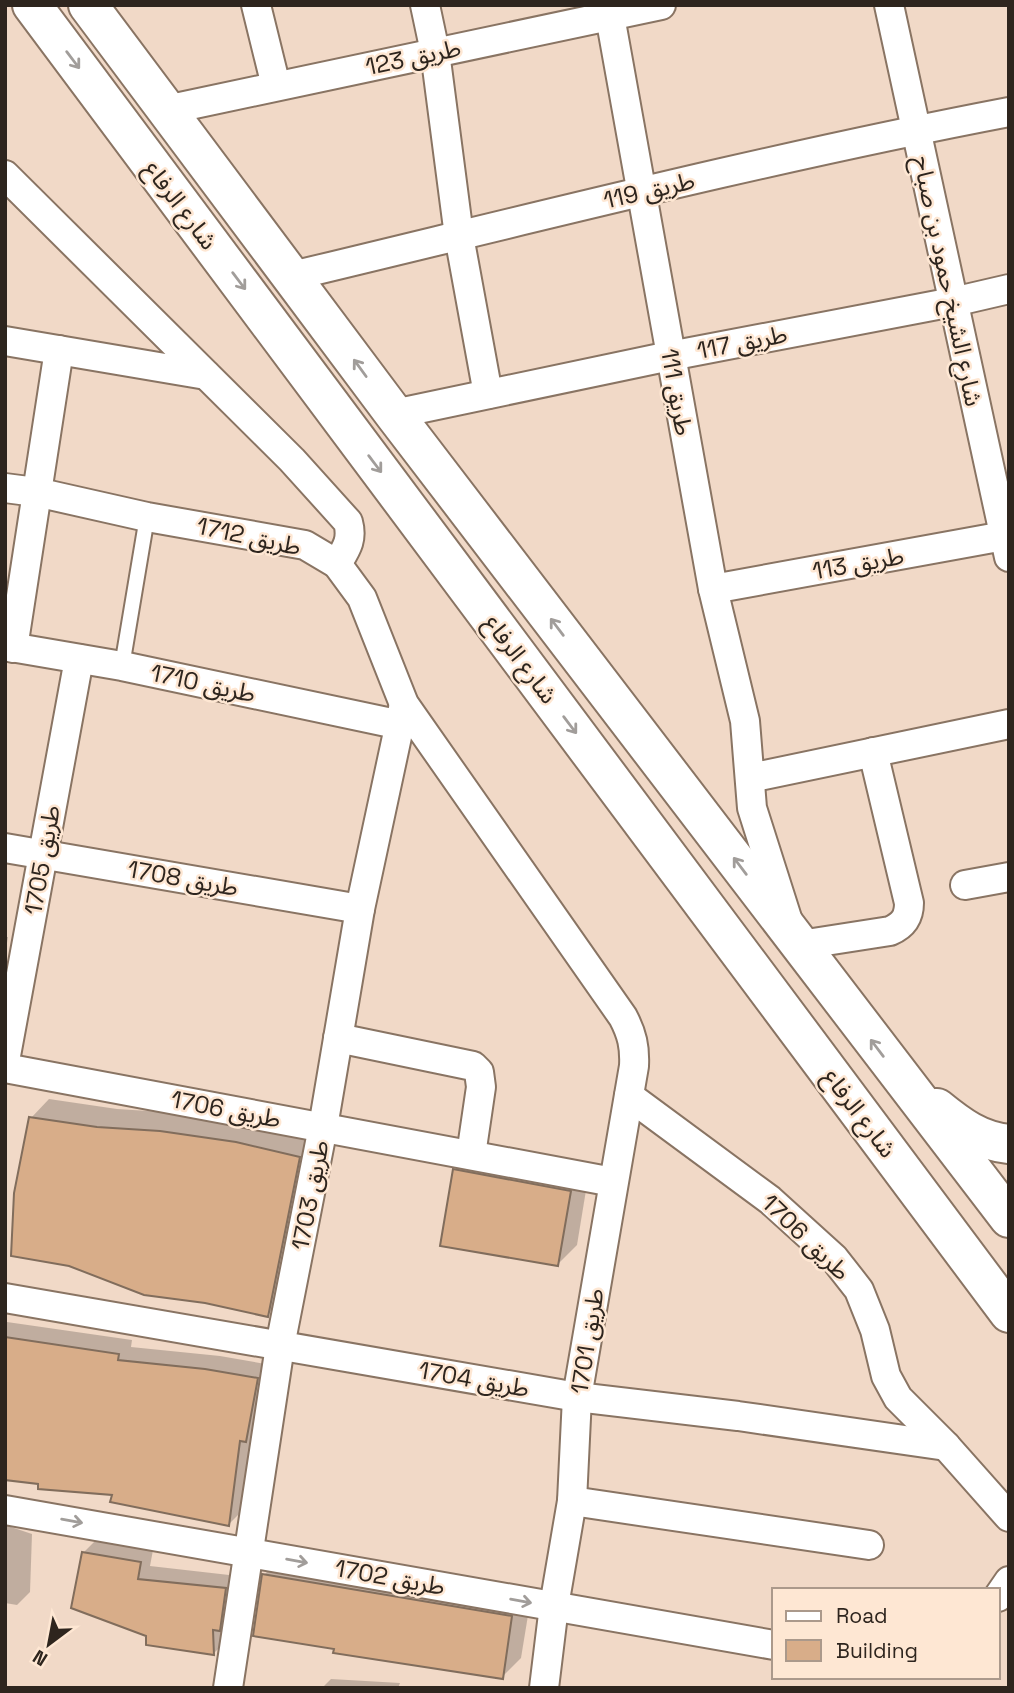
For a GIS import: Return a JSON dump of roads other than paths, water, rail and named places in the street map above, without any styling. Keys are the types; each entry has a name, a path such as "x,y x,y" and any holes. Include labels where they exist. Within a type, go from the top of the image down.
{"main road":[{"name":"شارع الرفاع","path":"32,5 1009,1313"},
{"name":"شارع الرفاع","path":"88,5 394,414 1009,1218"},
{"path":"901,1079 972,1135 1009,1143"}],"street":[{"path":"256,5 276,86"},
{"path":"425,5 435,52 459,236 488,394"},
{"name":"طريق 123","path":"166,110 435,52 609,10 661,5"},
{"name":"شارع الشيخ حمود بن صباح","path":"889,5 953,302 1001,487 1006,546"},
{"name":"طريق 111","path":"609,10 713,589 745,722 752,808 796,939"},
{"name":"طريق 119","path":"292,276 641,192 916,130 1009,112"},
{"path":"5,175 292,460 348,522 351,532 349,543 337,564"},
{"name":"طريق 117","path":"394,414 1009,289"},
{"path":"5,341 206,375"},
{"path":"9,647 59,350"},
{"name":"طريق 1712","path":"5,488 305,545 337,564 362,598 402,715 623,1017 631,1032 635,1049 629,1096"},
{"name":"طريق 113","path":"713,589 1006,546"},
{"name":"طريق 1710","path":"9,647 402,715"},
{"name":"طريق 1705","path":"5,1061 79,659"},
{"name":"طريق 1703","path":"228,1688 280,1346 323,1127 360,909 402,715"},
{"path":"750,778 1009,724"},
{"path":"796,939 890,932 899,928 909,912 873,752"},
{"name":"طريق 1708","path":"5,848 360,909"},
{"path":"965,885 1009,877"},
{"path":"338,1038 472,1066 478,1072 481,1087 471,1155"},
{"name":"طريق 1706","path":"5,1068 613,1181"},
{"name":"طريق 1701","path":"544,1688 554,1606 572,1501 577,1397 629,1096"},
{"name":"طريق 1706","path":"629,1096 770,1200 834,1258 859,1290 875,1330 886,1376 898,1398 946,1446 1009,1517"},
{"name":"طريق 1704","path":"5,1298 577,1397 738,1416 946,1446"},
{"path":"572,1501 869,1545"},
{"name":"طريق 1702","path":"5,1510 772,1645"}],"lane":[{"path":"122,666 147,517"}]}
